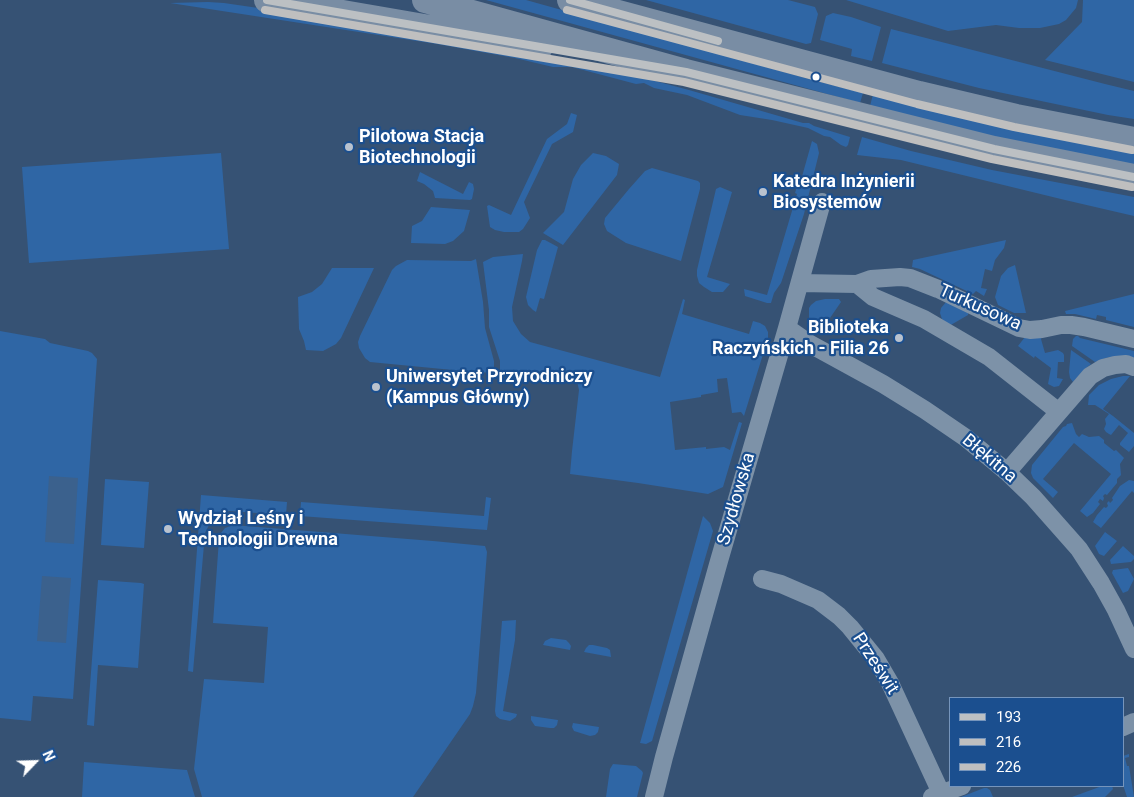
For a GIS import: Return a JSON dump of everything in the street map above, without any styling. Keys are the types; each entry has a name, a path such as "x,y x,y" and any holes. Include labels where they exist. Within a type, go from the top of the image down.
{"main road":[{"path":"267,0 686,72"},
{"path":"425,0 686,72 994,149 1134,177"},
{"path":"570,0 919,94 1016,117 1134,140"}],"street":[{"name":"Szydłowska","path":"654,797 719,561 822,202"},
{"name":"Turkusowa","path":"800,283 857,284 870,279 910,278 1018,328 1030,330 1071,325 1134,338"},
{"name":"Turkusowa","path":"857,284 873,297 924,319 989,357 1059,412"},
{"name":"Błękitna","path":"787,328 810,344 883,384 925,410 966,438 1033,496 1079,549 1116,610 1134,649"},
{"path":"1007,472 1090,376 1103,368 1115,365 1126,364 1134,366"},
{"name":"Prześwit","path":"762,579 781,584 818,600 840,616 876,659 890,682 936,795"},
{"path":"936,795 959,787"}],"shaded area":[{"path":"486,0 526,0 863,93 860,103"},
{"path":"646,0 788,0 815,7 818,14 811,43 806,44"},
{"path":"846,0 1078,0 1076,8 1066,20 1059,24 1040,28 996,25 948,31"},
{"path":"1083,0 1134,0 1134,82 1045,60 1082,22"},
{"path":"208,2 375,25 485,44 610,69 803,123 809,123 850,137 846,147 830,137 808,128 740,115 687,95 572,67 553,67 437,44 170,3"},
{"path":"833,13 881,27 872,61 851,56 852,49 820,40 826,16"},
{"path":"891,29 1134,91 1134,119 979,88 882,63"},
{"path":"873,94 1134,152 1134,165 989,136 870,106"},
{"path":"571,113 577,115 573,132 552,144 524,202 530,218 523,229 519,232 504,232 490,227 487,206 489,205 511,215 547,139 567,124"},
{"path":"862,137 911,151 992,170 1134,197 1134,216 901,160 857,155"},
{"path":"812,141 817,144 819,153 804,214 781,283 774,293 771,303 745,296 744,289 767,295 797,194 795,193 799,180 801,180"},
{"path":"221,153 229,249 29,263 22,167"},
{"path":"593,153 606,156 619,164 617,175 563,245 543,233 564,212 573,179 581,165"},
{"path":"652,168 700,183 681,261 626,243 607,231 604,224 605,218 629,189 645,171"},
{"path":"420,172 463,194 469,182 473,184 472,199 435,198 433,191 417,181"},
{"path":"720,187 732,192 707,277 730,284 723,292 712,292 699,283 697,270 716,189"},
{"path":"431,207 470,210 464,231 453,241 445,244 411,243 412,226 422,221"},
{"path":"542,240 558,247 544,299 540,298 536,312 528,305 526,297 537,250"},
{"path":"1006,240 1004,248 995,260 992,271 985,269 981,288 987,289 984,296 976,291 973,294 912,267 913,260"},
{"path":"523,254 512,307 513,321 521,334 530,342 660,377 683,299 685,300 682,314 749,334 753,321 765,326 768,338 744,416 741,412 732,413 727,378 717,379 718,392 670,402 675,450 724,447 730,450 739,422 742,423 723,487 708,494 570,474 579,390 577,381 500,373 500,361 489,327 489,310 483,262 493,257"},
{"path":"476,259 485,328 494,361 494,373 370,362 365,358 359,348 360,336 392,270 396,266 407,260 471,261"},
{"path":"1015,265 1026,313 1014,313 998,305 995,297 1001,276 1008,268"},
{"path":"332,268 374,268 341,338 336,344 323,351 306,350 299,329 298,297 312,292 322,284"},
{"path":"1134,294 1134,327 1106,320 1106,317 1097,315 1096,319 1066,314 1065,311"},
{"path":"839,299 841,302 819,334 809,319 809,308 816,301"},
{"path":"946,302 968,310 968,315 949,326 942,319 940,313 941,308"},
{"path":"0,331 45,339 50,343 88,351 97,359 73,699 33,696 31,721 0,718"},
{"path":"1076,336 1134,351 1134,358 1117,356 1095,362 1072,346 1073,339"},
{"path":"1025,337 1042,337 1045,353 1058,350 1063,353 1064,362 1058,362 1057,378 1063,379 1059,386 1054,387 1048,384 1051,368 1018,346"},
{"path":"1071,350 1091,364 1073,382 1069,372"},
{"path":"1123,376 1130,376 1103,409 1134,433 1134,446 1129,452 1120,445 1128,433 1119,425 1111,435 1106,432 1104,429 1105,419 1109,414 1095,405 1088,405 1089,395 1099,385"},
{"path":"1072,423 1079,437 1082,434 1089,437 1099,436 1104,440 1104,443 1114,451 1116,450 1124,458 1120,464 1121,475 1117,479 1117,483 1107,495 1103,496 1103,501 1100,499 1098,502 1100,504 1087,517 1080,511 1111,474 1074,443 1043,479 1058,492 1053,498 1033,478 1031,473 1032,465 1063,427"},
{"path":"49,476 78,478 74,544 45,542"},
{"path":"105,479 149,482 144,548 101,545"},
{"path":"1129,480 1134,481 1134,493 1132,491 1101,528 1093,522 1097,515 1104,507 1108,506 1107,503 1109,501 1110,503 1113,500 1112,498 1120,486"},
{"path":"201,495 287,502 286,515 229,511 214,517 210,523 205,533 193,672 188,671"},
{"path":"486,497 491,498 487,530 300,516 301,502 484,516"},
{"path":"703,516 710,523 713,531 652,741 646,744 640,743"},
{"path":"233,525 485,546 487,552 476,693 473,706 470,714 413,797 202,797 194,769 204,679 264,683 268,627 213,623 219,539 225,528"},
{"path":"1105,532 1117,541 1104,556 1099,554 1095,546"},
{"path":"1123,546 1134,556 1134,559 1131,562 1111,564 1110,560"},
{"path":"1128,568 1134,579 1128,591 1123,593 1112,573 1113,570"},
{"path":"42,576 71,578 66,643 37,641"},
{"path":"98,580 144,584 138,668 98,665 94,726 87,725"},
{"path":"516,620 515,640 503,711 517,714 510,721 500,719 496,716 495,711 502,621"},
{"path":"551,638 566,640 571,646 570,650 543,645 545,641"},
{"path":"589,645 607,648 610,650 611,657 584,652"},
{"path":"531,716 558,720 557,725 554,728 535,726"},
{"path":"573,723 599,727 598,732 590,736 574,731"},
{"path":"1129,754 1129,757 1125,758 1127,766 1129,766 1134,797 1127,797 1124,787 1124,756"},
{"path":"84,762 187,770 195,797 82,797"},
{"path":"613,764 636,766 642,771 637,797 606,797 610,769"},
{"path":"1099,787 1112,787 1113,789 1105,797 1072,797"},
{"path":"984,788 990,790 993,797 961,797"}],"transit line":[{"name":"193","path":"267,0 686,72 994,149 1134,177"},
{"name":"193","path":"570,0 718,41"},
{"name":"216","path":"265,10 684,82 992,159 1132,187"},
{"name":"226","path":"567,10 917,104 1014,127 1132,150"}],"place":[{"name":"Pilotowa Stacja Biotechnologii","path":"349,147"},
{"name":"Katedra Inżynierii Biosystemów","path":"763,192"},
{"name":"Biblioteka Raczyńskich - Filia 26","path":"899,338"},
{"name":"Uniwersytet Przyrodniczy (Kampus Główny)","path":"376,387"},
{"name":"Wydział Leśny i Technologii Drewna","path":"168,529"}]}
